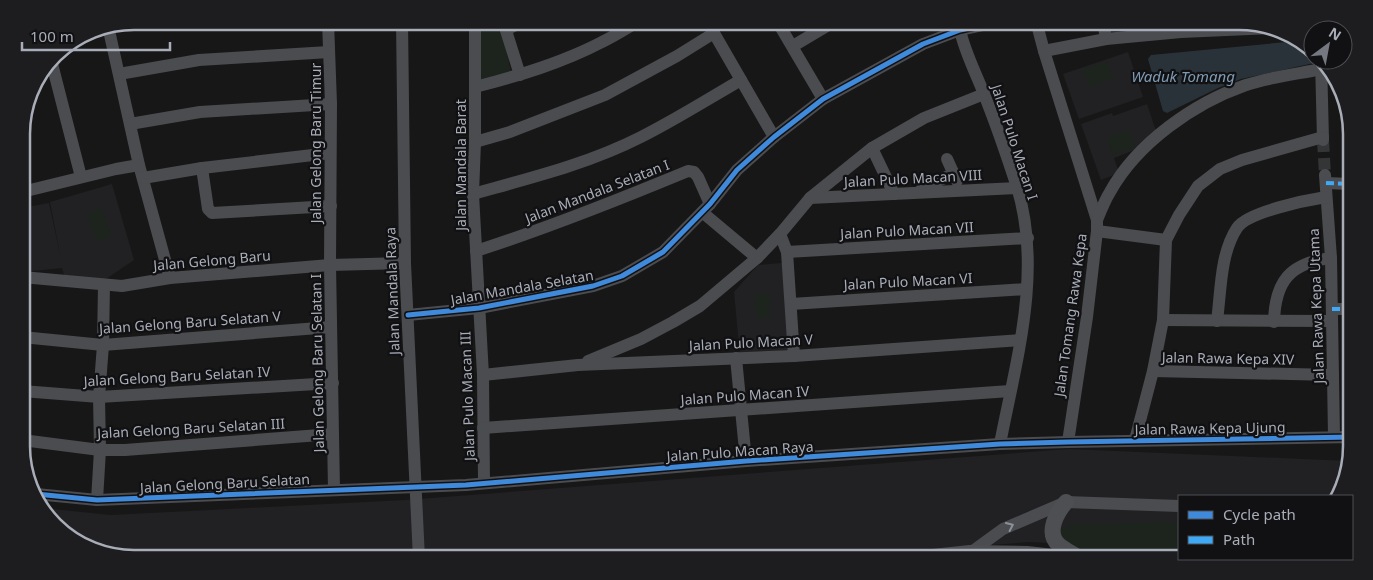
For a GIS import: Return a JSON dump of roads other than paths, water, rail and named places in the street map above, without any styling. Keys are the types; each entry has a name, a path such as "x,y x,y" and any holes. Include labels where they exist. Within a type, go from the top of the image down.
{"main road":[{"path":"1066,502 1055,517 1053,526 1054,538 1058,544 1068,550"}],"street":[{"name":"Jalan Gelong Baru Timur","path":"328,30 331,104 330,265"},
{"name":"Jalan Mandala Raya","path":"402,30 405,263 418,550"},
{"name":"Jalan Mandala Barat","path":"474,30 476,142 473,194 479,308"},
{"path":"506,30 520,75"},
{"path":"474,87 520,75 601,43 624,30"},
{"path":"712,30 774,137"},
{"path":"782,30 823,99"},
{"path":"792,46 820,30"},
{"name":"Jalan Mandala Selatan","path":"408,316 479,308 593,286 622,276 663,252 706,208 737,170 774,137 823,99 923,44 958,30"},
{"name":"Jalan Pulo Macan I","path":"965,30 964,48 984,94 1017,188 1028,238 1026,289 1020,340 1000,444"},
{"name":"Jalan Tomang Rawa Kepa","path":"1038,30 1097,226 1087,317 1068,442"},
{"path":"1104,30 1106,39"},
{"path":"1044,51 1106,39 1228,30"},
{"path":"109,33 139,165 170,278"},
{"path":"476,142 510,132 605,95 677,56 714,33"},
{"path":"119,74 199,60 329,52"},
{"path":"53,68 81,177"},
{"path":"1166,240 1097,226 1110,192 1131,161 1162,131 1199,106 1246,85 1303,69"},
{"path":"1135,440 1162,320 1166,240 1198,186 1220,169 1242,160 1323,139 1323,73"},
{"path":"473,194 575,164 640,138 741,80"},
{"path":"578,365 641,338 700,306 757,258 810,198 872,148 924,118 984,94"},
{"path":"130,124 200,112 331,104"},
{"path":"872,148 894,194"},
{"path":"143,178 202,168 330,153"},
{"path":"947,159 961,190"},
{"path":"30,190 139,165"},
{"path":"202,168 208,210 212,213 331,206"},
{"name":"Jalan Mandala Selatan I","path":"476,251 576,217 688,171 694,172 698,177 706,208"},
{"path":"914,193 954,173"},
{"name":"Jalan Rawa Kepa Utama","path":"1334,436 1331,258 1325,179 1343,182"},
{"name":"Jalan Pulo Macan VIII","path":"810,198 1017,188"},
{"path":"1217,321 1225,256 1238,226 1256,215 1272,209 1326,196"},
{"path":"706,208 757,258"},
{"path":"780,234 787,252 794,356"},
{"name":"Jalan Pulo Macan VII","path":"787,252 1028,238"},
{"path":"1274,322 1274,306 1280,288 1292,271 1308,263 1331,258"},
{"name":"Jalan Gelong Baru","path":"30,278 122,286 170,278 330,265 405,263"},
{"name":"Jalan Gelong Baru Selatan I","path":"330,265 334,490"},
{"path":"97,500 104,285"},
{"name":"Jalan Pulo Macan VI","path":"791,304 1026,289"},
{"name":"Jalan Pulo Macan III","path":"479,308 483,375 484,482"},
{"path":"1162,320 1274,322 1332,315 1343,312"},
{"name":"Jalan Gelong Baru Selatan V","path":"30,338 103,345 331,327"},
{"name":"Jalan Pulo Macan V","path":"483,375 578,365 794,356 1020,340"},
{"path":"736,358 746,461"},
{"name":"Jalan Rawa Kepa XIV","path":"1152,371 1333,375"},
{"name":"Jalan Gelong Baru Selatan IV","path":"30,392 99,397 333,383"},
{"name":"Jalan Pulo Macan IV","path":"483,428 1010,391"},
{"name":"Jalan Gelong Baru Selatan III","path":"30,441 100,450 332,434"},
{"name":"Jalan Rawa Kepa Ujung","path":"1068,442 1343,436"},
{"name":"Jalan Pulo Macan Raya","path":"415,487 466,485 746,461 1000,444 1068,442"},
{"name":"Jalan Gelong Baru Selatan","path":"42,495 97,500 415,487"},
{"path":"974,550 1003,529 1066,502 1178,506"}],"water":[{"name":"Waduk Tomang","path":"1287,42 1303,52 1303,65 1241,79 1167,113 1163,111 1148,59 1151,55"}],"tunnel":[{"path":"1323,140 1325,175"}]}
